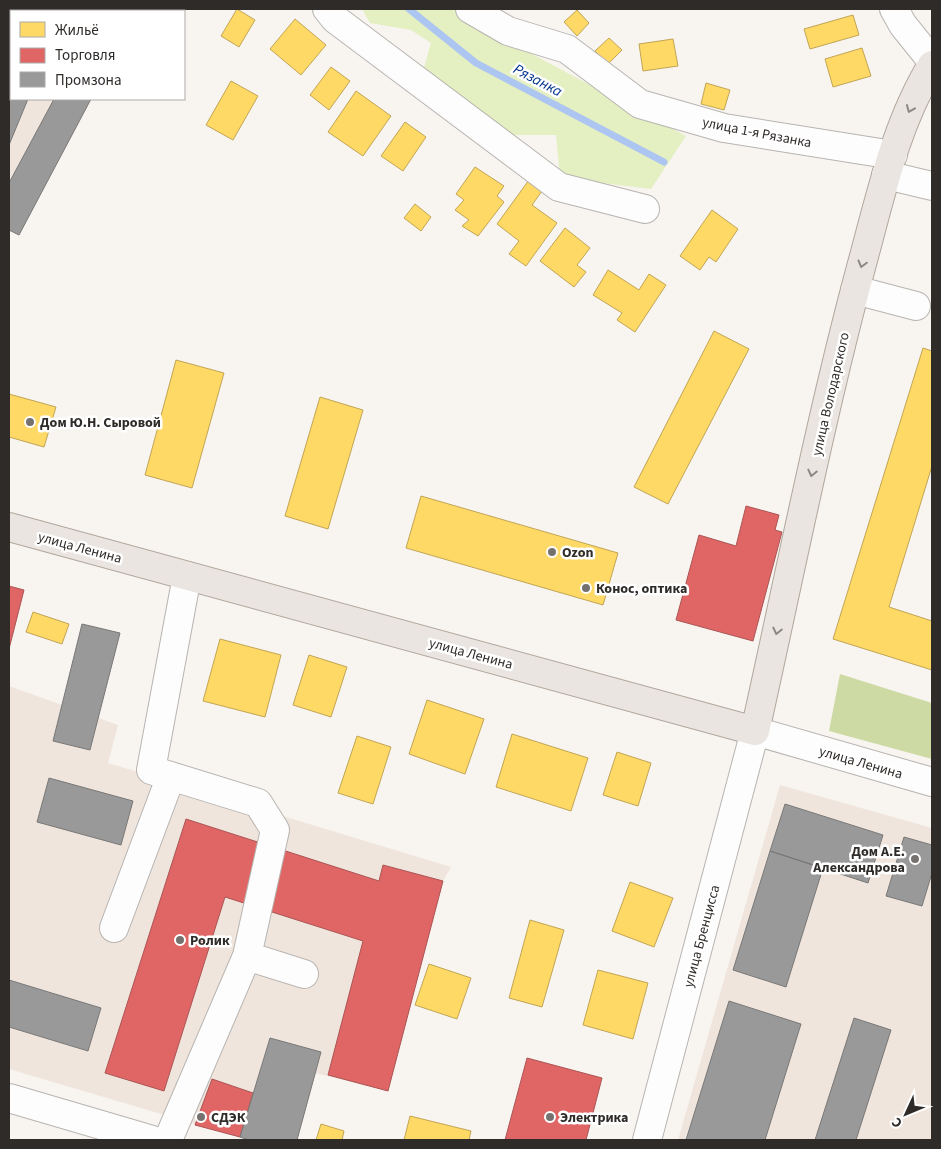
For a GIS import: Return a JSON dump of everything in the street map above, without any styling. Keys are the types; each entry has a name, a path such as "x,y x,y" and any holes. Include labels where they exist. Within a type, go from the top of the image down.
{"main road":[{"name":"улица Володарского","path":"755,731 855,290 889,165 921,84 932,65"},
{"name":"улица Ленина","path":"9,527 755,731"}],"street":[{"path":"327,9 335,19 559,187 645,209"},
{"name":"улица 1-я Рязанка","path":"470,9 508,31 567,49 640,104 724,128 889,165 932,186"},
{"path":"894,9 903,24 932,61"},
{"path":"855,290 916,306"},
{"path":"168,1140 247,956 274,830 258,803 151,770 187,576"},
{"name":"улица Ленина","path":"755,731 932,782"},
{"name":"улица Бренцисса","path":"647,1140 755,731"},
{"path":"114,928 171,776"},
{"path":"247,956 304,974"},
{"path":"9,1098 152,1140"}],"shaded area":[{"path":"9,9 70,9 73,10 10,10 10,100 90,100 19,235 9,230"},
{"path":"9,686 118,725 108,763 451,867 443,881 388,1091 315,1073 297,1140 249,1140 9,1069"},
{"path":"780,785 932,828 932,1140 678,1140"}],"green space":[{"path":"362,9 452,9 481,27 686,136 651,189 560,178 556,135 504,135 421,78 431,43 411,30 370,23"},
{"path":"840,674 932,703 932,759 829,731"}],"building: Жильё":[{"path":"237,9 255,20 239,47 221,36"},
{"path":"577,10 589,23 577,36 564,22"},
{"path":"853,15 859,35 810,49 804,29"},
{"path":"295,19 326,45 301,75 270,49"},
{"path":"609,38 622,50 608,64 595,51"},
{"path":"673,39 678,66 643,71 639,44"},
{"path":"862,48 871,76 833,87 825,59"},
{"path":"331,67 350,81 329,110 310,95"},
{"path":"231,81 258,96 233,140 206,125"},
{"path":"706,83 730,90 724,110 701,104"},
{"path":"356,91 391,116 363,156 328,132"},
{"path":"405,122 426,137 403,171 381,156"},
{"path":"475,167 504,186 497,196 504,202 478,236 462,226 469,220 455,210 464,200 456,194"},
{"path":"529,180 542,191 532,205 557,223 526,266 509,254 519,241 497,224"},
{"path":"415,204 431,217 421,231 404,218"},
{"path":"712,210 738,229 716,262 709,257 700,270 680,256"},
{"path":"565,228 590,248 577,265 586,272 574,287 540,261"},
{"path":"608,270 639,290 649,274 666,285 635,332 617,320 622,313 593,295"},
{"path":"714,331 749,349 668,504 634,487"},
{"path":"923,348 932,351 932,466 889,607 932,621 932,670 833,639"},
{"path":"176,360 224,373 192,488 145,475"},
{"name":"Дом Ю.Н. Сыровой","path":"9,394 56,407 44,447 9,437"},
{"path":"320,397 363,410 328,529 285,516"},
{"path":"421,496 618,553 603,605 406,548"},
{"path":"33,612 69,624 62,644 26,632"},
{"path":"220,639 281,655 265,717 203,701"},
{"path":"309,655 347,667 331,717 293,705"},
{"path":"427,700 484,719 465,774 409,754"},
{"path":"512,734 588,758 571,811 496,787"},
{"path":"357,736 391,747 373,804 338,793"},
{"path":"617,752 651,763 638,806 603,795"},
{"path":"630,882 673,898 654,947 612,931"},
{"path":"530,920 564,930 542,1007 509,998"},
{"path":"429,964 471,978 457,1019 415,1005"},
{"path":"598,970 648,983 633,1039 583,1025"},
{"path":"410,1116 471,1131 469,1140 404,1140"},
{"path":"321,1124 344,1131 342,1140 316,1140"}],"building: Торговля":[{"path":"746,506 779,515 775,530 782,532 753,641 676,620 699,535 736,546"},
{"path":"9,586 24,590 9,649"},
{"path":"186,819 379,881 383,865 443,881 388,1091 328,1075 363,941 225,897 164,1091 105,1073"},
{"path":"527,1058 602,1078 586,1140 505,1140"},
{"path":"212,1079 253,1093 240,1137 195,1125"}],"building: Промзона":[{"path":"10,91 10,100 28,100 9,145"},
{"path":"53,100 90,100 19,235 9,230 9,183"},
{"path":"82,624 120,633 90,750 53,741"},
{"path":"49,778 133,801 121,845 37,822"},
{"path":"785,804 883,835 868,883 770,851"},
{"name":"Дом А.Е. Александрова","path":"904,837 932,845 932,873 922,906 886,896"},
{"path":"770,851 823,868 786,987 733,970"},
{"path":"9,980 101,1008 88,1051 9,1027"},
{"path":"729,1001 801,1024 765,1140 686,1140"},
{"path":"854,1018 891,1030 856,1140 815,1140"},
{"path":"270,1038 321,1052 297,1140 249,1140 240,1137"}],"waterway":[{"name":"Рязанка","path":"409,9 476,63 664,162"}],"place":[{"name":"Дом Ю.Н. Сыровой","path":"30,422"},
{"name":"Ozon","path":"552,552"},
{"name":"Конос, оптика","path":"586,588"},
{"name":"Дом А.Е. Александрова","path":"915,859"},
{"name":"Ролик","path":"180,940"},
{"name":"СДЭК","path":"201,1117"},
{"name":"Электрика","path":"550,1117"}]}
